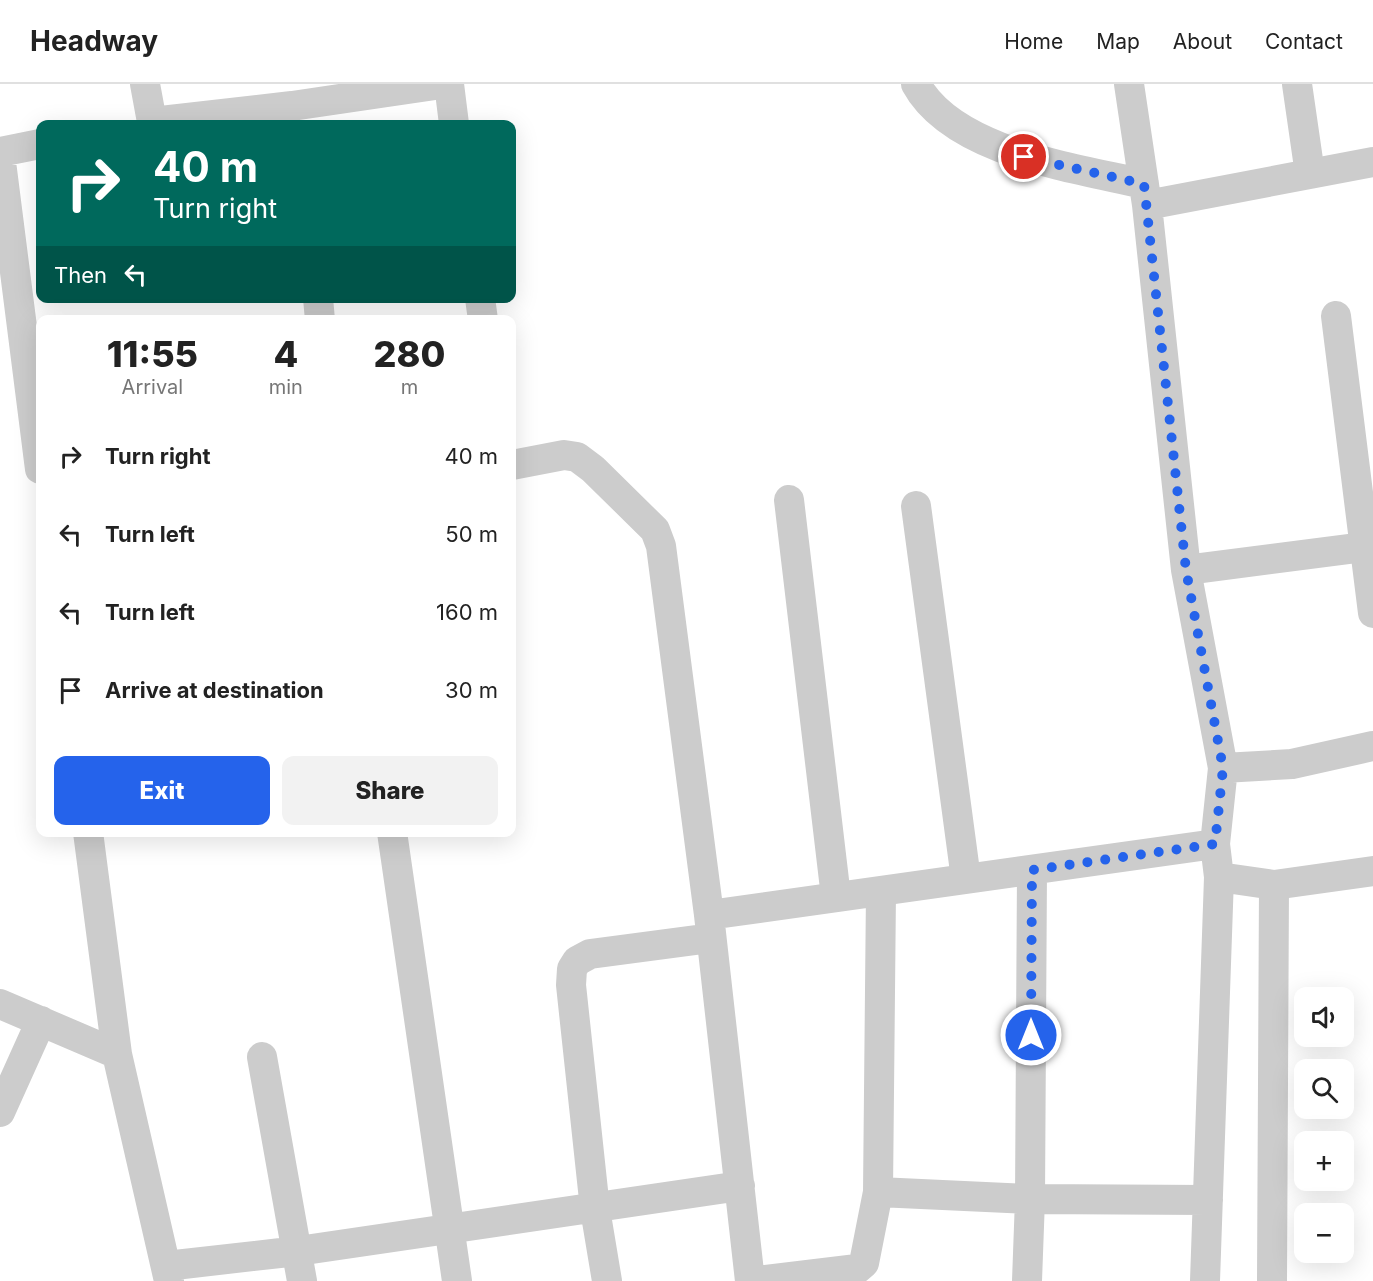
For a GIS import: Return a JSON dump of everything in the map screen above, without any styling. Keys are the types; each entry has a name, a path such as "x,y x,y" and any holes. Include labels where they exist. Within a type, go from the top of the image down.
{"street":[{"path":"145,84 145,120"},
{"path":"170,120 442,84"},
{"path":"449,84 454,120"},
{"path":"916,84 923,97 956,125 988,143 1024,157 1145,194 1310,174 1373,162"},
{"path":"1129,84 1145,194 1186,570 1223,768 1215,844 1219,877 1205,1281"},
{"path":"1297,84 1310,174"},
{"path":"36,145 0,153 8,281 36,446"},
{"path":"1336,316 1369,546 1373,613"},
{"path":"516,464 564,455 577,457 593,469 655,530 661,546 710,926 750,1281"},
{"path":"789,500 836,897"},
{"path":"916,506 966,879"},
{"path":"1186,570 1369,546"},
{"path":"1223,768 1292,765 1373,747"},
{"path":"89,837 117,1054 168,1273 298,1251 740,1186"},
{"path":"393,837 457,1281"},
{"path":"606,1281 595,1209 573,1010 572,969 577,961 590,954 836,897 1215,844"},
{"path":"1027,1281 1030,1199 1032,870"},
{"path":"1219,877 1274,885 1373,871"},
{"path":"1272,1281 1274,885"},
{"path":"757,1281 857,1269 864,1263 878,1192 881,891"},
{"path":"0,1004 117,1054"},
{"path":"0,1112 41,1022"},
{"path":"262,1057 302,1281"},
{"path":"878,1192 1030,1199 1208,1200"}],"route":[{"path":"1024,157 1144,184 1186,570 1223,768 1215,844 1032,870 1031,1035"}]}
